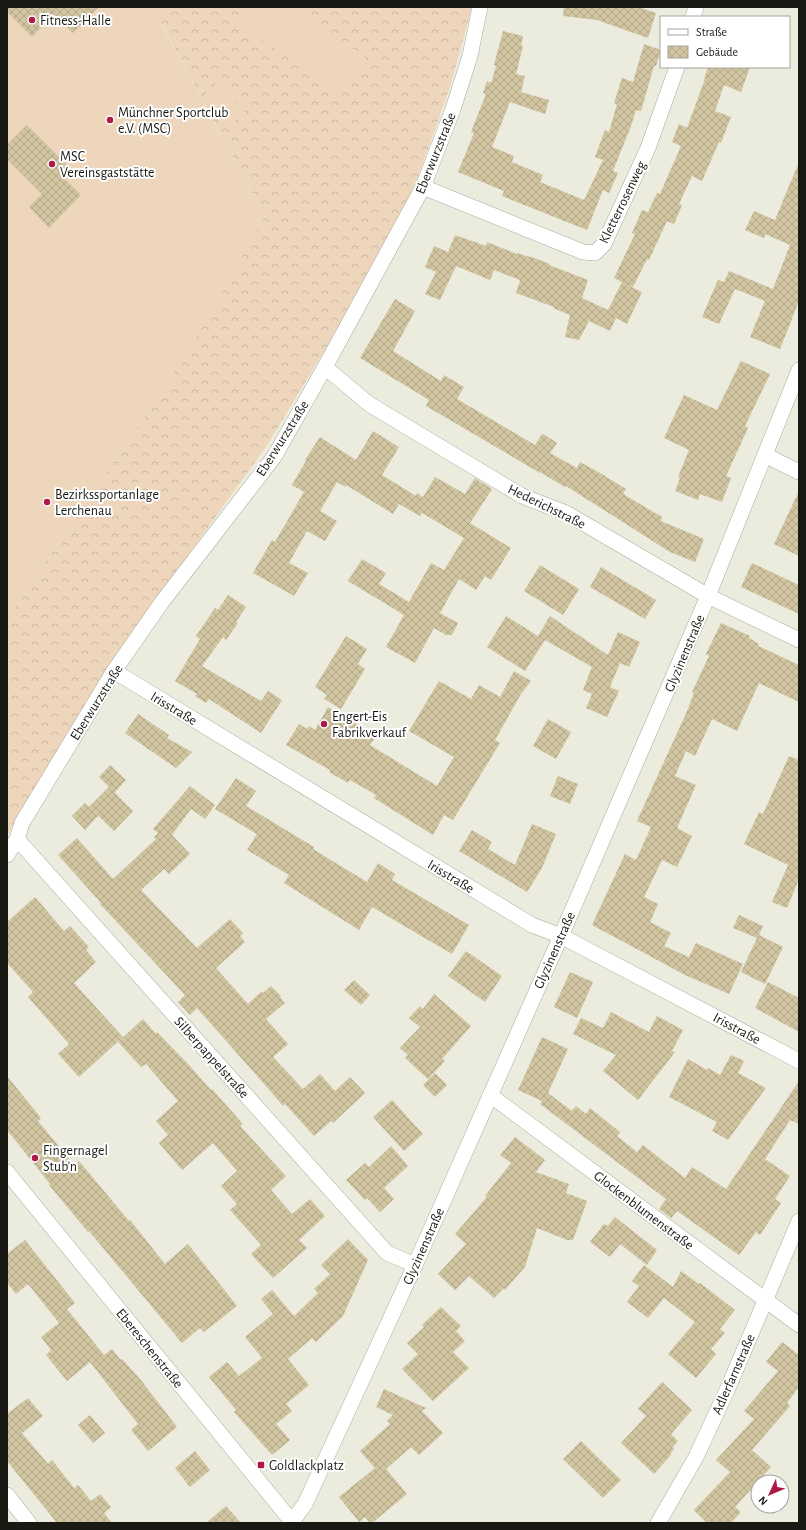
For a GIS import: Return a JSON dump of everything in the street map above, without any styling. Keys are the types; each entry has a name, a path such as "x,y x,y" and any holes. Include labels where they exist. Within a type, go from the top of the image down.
{"street":[{"name":"Eberwurzstraße","path":"7,855 17,839 22,823 114,671 162,602 274,457 325,368 423,187 470,56 480,7"},
{"name":"Kletterrosenweg","path":"423,187 583,252 595,253 604,244 648,148 677,68"},
{"name":"Hederichstraße","path":"325,368 369,404 522,496 566,512 708,596 799,640"},
{"name":"Glyzinenstraße","path":"292,1523 305,1504 415,1265 561,936 708,596 799,370"},
{"path":"765,455 799,472"},
{"name":"Irisstraße","path":"114,671 532,924 561,936 799,1061"},
{"name":"Silberpappelstraße","path":"17,839 387,1253 415,1265"},
{"name":"Glockenblumenstraße","path":"490,1095 799,1325"},
{"name":"Ebereschenstraße","path":"7,1172 292,1523"},
{"name":"Adlerfarnstraße","path":"658,1523 696,1458 728,1388 799,1221"},
{"path":"7,1495 29,1523"}],"green space":[{"name":"Münchner Sportclub e.V. (MSC)","path":"7,7 177,7 161,24 265,216 208,319 165,387 7,618"},
{"path":"177,7 472,7 450,87 419,174 400,218 349,310 266,447 110,663 7,835 7,618 165,387 265,216 161,23"},
{"path":"246,7 291,7 365,57 340,93 235,22"},
{"path":"218,82 245,112 229,127 201,98"}],"building":[{"name":"Fitness-Halle","path":"7,7 99,7 73,33 54,14 32,37 7,12"},
{"path":"564,7 638,7 656,13 648,38 597,20 563,16"},
{"path":"503,31 523,36 521,46 523,46 516,74 525,76 521,92 549,100 545,114 510,102 492,147 514,156 512,162 543,175 540,182 584,200 603,160 595,157 605,130 609,132 617,104 614,103 622,78 633,82 644,44 660,50 641,111 636,110 613,171 618,173 609,193 603,190 587,230 502,196 504,191 458,172 474,133 471,132 486,94 483,93 487,81 491,83 496,66 494,65"},
{"path":"708,68 750,68 741,92 724,85 715,111 731,117 721,143 719,142 702,181 692,176 679,204 682,205 674,224 667,221 649,260 647,259 633,287 625,284 642,292 627,324 616,318 610,331 589,321 579,340 565,337 570,315 553,308 554,307 516,293 520,280 494,270 490,280 456,266 440,300 425,294 436,272 425,267 434,246 448,252 455,235 486,246 487,242 517,254 529,256 588,280 582,298 608,310 622,282 614,278 635,234 632,233 642,210 648,212 657,193 660,194 681,146 672,142 679,124 687,128"},
{"path":"27,125 72,170 64,178 81,195 49,228 29,207 42,194 7,159 7,145"},
{"path":"799,162 799,301 780,349 750,337 765,301 735,289 719,324 702,317 718,280 724,282 729,271 773,289 790,245 765,234 764,238 745,230 754,211 775,220"},
{"path":"395,299 415,311 393,351 441,381 444,375 464,387 457,399 535,445 542,434 545,435 557,443 550,453 577,468 580,462 600,473 626,489 623,494 662,517 661,521 704,539 695,562 670,552 566,486 565,487 540,473 426,406 429,400 360,358"},
{"path":"741,361 770,374 745,426 748,428 726,476 731,478 722,502 700,494 698,500 675,491 680,478 678,477 689,450 664,438 684,395 717,410"},
{"path":"373,431 399,447 382,475 416,496 417,493 423,497 435,477 465,494 475,478 492,489 470,523 511,548 491,580 485,576 476,590 459,579 440,613 458,623 452,635 446,635 434,628 415,663 386,647 404,615 348,581 362,559 386,573 379,584 409,602 431,563 444,570 464,538 422,513 420,516 399,504 393,514 346,485 345,487 337,482 320,511 337,521 325,541 307,531 289,563 308,573 294,596 253,573 272,540 275,542 304,492 292,485 306,461 305,460 320,437 356,460"},
{"path":"799,491 799,556 774,544"},
{"path":"752,563 799,585 799,614 741,587"},
{"path":"540,565 579,589 563,615 524,591"},
{"path":"601,567 656,600 645,619 590,587"},
{"path":"228,595 246,607 236,622 238,623 226,640 223,637 202,666 261,701 268,691 282,700 261,733 209,699 206,703 195,696 197,694 175,681 200,639 196,636 215,608 218,610"},
{"path":"506,616 538,636 550,616 608,655 618,632 640,642 629,667 620,663 610,687 619,691 607,717 586,708 592,694 583,690 592,667 545,640 525,671 487,647"},
{"path":"721,623 750,636 749,638 759,644 758,646 799,665 799,702 759,683 737,731 712,719 695,756 686,751 675,776 696,785 677,828 692,836 677,867 662,860 644,897 658,904 650,922 671,933 664,946 689,957 696,943 743,964 729,994 685,975 592,925 625,854 636,860 651,827 637,821 688,709 694,693 692,692 709,656 706,654"},
{"path":"346,636 367,649 358,664 365,669 341,709 324,699 327,695 315,687"},
{"path":"514,671 531,681 521,694 495,740 500,743 453,820 444,815 433,835 374,798 376,795 350,780 348,783 329,772 330,770 286,745 299,724 307,729 309,726 315,730 328,707 376,736 370,745 437,786 454,757 409,731 439,681 471,699 479,685 500,697"},
{"path":"138,714 169,735 167,738 192,752 176,768 125,733"},
{"path":"548,719 571,732 556,759 533,746"},
{"path":"789,756 799,760 799,879 787,908 772,902 788,865 744,844 759,812 763,814"},
{"path":"110,765 126,780 114,792 133,811 114,831 89,807 109,787 99,777"},
{"path":"558,776 578,784 570,804 550,796"},
{"path":"236,778 256,791 246,806 314,847 313,849 367,882 378,863 395,874 392,880 469,925 452,954 372,907 359,930 284,883 289,875 247,850 257,834 215,809"},
{"path":"190,786 215,805 205,819 191,809 172,835 190,854 169,874 164,869 141,890 197,948 230,919 243,933 240,936 245,942 216,968 248,1004 262,991 263,993 271,986 281,996 280,997 285,1003 266,1019 288,1044 273,1057 303,1089 320,1074 335,1091 350,1077 365,1093 333,1123 331,1121 314,1136 285,1104 283,1106 197,1008 190,1015 178,1002 185,995 100,904 101,903 58,855 77,838 113,879 156,839 154,837 158,833 153,829"},
{"path":"85,803 98,816 85,830 72,816"},
{"path":"532,824 556,834 542,868 527,892 459,851 472,830 492,842 488,849 515,865"},
{"path":"35,897 64,931 70,926 89,947 86,950 96,962 74,983 123,1037 79,1077 58,1054 69,1044 28,997 33,992 7,963 7,922"},
{"path":"739,915 763,926 759,935 783,947 765,984 741,972 757,938 733,928"},
{"path":"466,951 502,976 485,1002 448,976"},
{"path":"570,972 593,982 577,1018 554,1007"},
{"path":"354,980 370,995 361,1005 344,990"},
{"path":"768,982 799,998 799,1032 755,1008"},
{"path":"434,994 471,1026 442,1059 445,1061 428,1079 405,1058 408,1055 400,1048 420,1027 409,1018 420,1006 423,1009"},
{"path":"611,1012 649,1032 657,1016 683,1030 672,1051 675,1052 638,1100 603,1071 616,1055 573,1034 581,1018 603,1028"},
{"path":"143,1019 156,1034 157,1032 188,1064 211,1090 212,1089 243,1124 240,1126 286,1176 271,1190 292,1214 310,1199 325,1216 299,1240 307,1248 273,1278 251,1254 261,1245 230,1210 237,1204 221,1186 237,1171 213,1143 182,1170 159,1143 168,1135 156,1121 178,1101 146,1064 141,1067 118,1042"},
{"path":"542,1037 568,1049 548,1093 572,1111 576,1106 586,1114 590,1108 620,1132 617,1136 637,1152 643,1145 685,1178 692,1167 726,1189 799,1081 799,1124 790,1120 765,1159 790,1176 775,1199 781,1203 760,1235 756,1232 739,1255 677,1211 671,1218 659,1209 666,1199 540,1104 542,1101 518,1090"},
{"path":"731,1055 744,1061 738,1073 766,1088 728,1140 712,1131 717,1122 669,1097 688,1059 707,1070 708,1068 720,1075"},
{"path":"435,1073 447,1085 435,1097 423,1085"},
{"path":"7,1076 41,1118 38,1121 75,1166 79,1161 129,1221 130,1220 165,1264 188,1244 237,1306 204,1332 200,1328 182,1343 49,1185 50,1184 7,1130"},
{"path":"392,1100 423,1134 404,1151 373,1117"},
{"path":"515,1137 545,1160 536,1172 569,1184 566,1193 587,1201 573,1240 567,1240 537,1228 525,1267 505,1290 504,1288 494,1298 469,1276 455,1290 438,1274 466,1244 455,1234 487,1197 485,1196 511,1163 500,1155"},
{"path":"391,1146 408,1166 384,1188 394,1199 380,1212 367,1198 365,1200 346,1180 365,1163 369,1167"},
{"path":"615,1217 657,1250 647,1265 620,1244 610,1257 590,1242 604,1224 608,1226"},
{"path":"348,1239 368,1260 343,1316 316,1342 312,1338 288,1359 309,1385 286,1404 292,1411 276,1424 290,1440 272,1455 234,1412 236,1410 209,1377 227,1362 239,1376 262,1358 245,1337 273,1314 261,1299 272,1290 294,1316 318,1293 314,1289 330,1274 321,1265"},
{"path":"25,1240 75,1303 67,1309 104,1355 112,1349 140,1379 177,1427 148,1451 131,1430 138,1424 90,1362 67,1381 46,1355 51,1350 41,1337 59,1323 28,1284 16,1294 7,1283 7,1254"},
{"path":"644,1265 673,1287 681,1271 699,1284 700,1283 735,1310 720,1329 725,1333 711,1349 716,1354 696,1378 668,1354 695,1322 664,1298 648,1318 627,1302 639,1286 632,1281"},
{"path":"441,1307 461,1326 456,1331 465,1341 453,1352 469,1368 433,1401 402,1369 418,1354 407,1343 424,1327 422,1325"},
{"path":"782,1342 799,1355 799,1387 787,1403 790,1406 752,1450 771,1467 765,1474 750,1474 750,1490 735,1507 741,1512 731,1523 707,1523 694,1510 730,1472 716,1460 754,1419 744,1411 778,1371 766,1362"},
{"path":"662,1382 692,1410 671,1434 678,1441 672,1448 674,1449 670,1454 671,1455 654,1474 621,1443 646,1416 638,1409"},
{"path":"384,1389 426,1408 422,1411 443,1433 419,1455 411,1447 386,1469 407,1494 372,1523 370,1523 365,1517 359,1522 339,1497 375,1468 360,1451 390,1424 387,1421 393,1415 376,1407"},
{"path":"28,1398 43,1416 22,1433 48,1464 52,1460 74,1488 78,1485 91,1501 100,1494 111,1507 104,1513 112,1523 57,1523 7,1461 7,1414"},
{"path":"90,1415 105,1433 93,1443 78,1425"},
{"path":"581,1441 621,1480 603,1498 563,1459"},
{"path":"195,1451 210,1470 190,1487 175,1468"},
{"path":"226,1506 241,1523 206,1523"}],"place":[{"name":"Fitness-Halle","path":"32,20"},
{"name":"Münchner Sportclub e.V. (MSC)","path":"110,120"},
{"name":"MSC Vereinsgaststätte","path":"52,164"},
{"name":"Bezirkssportanlage Lerchenau","path":"47,502"},
{"name":"Engert-Eis Fabrikverkauf","path":"324,724"},
{"name":"Fingernagel Stub'n","path":"35,1158"},
{"name":"Goldlackplatz","path":"261,1465"}]}
